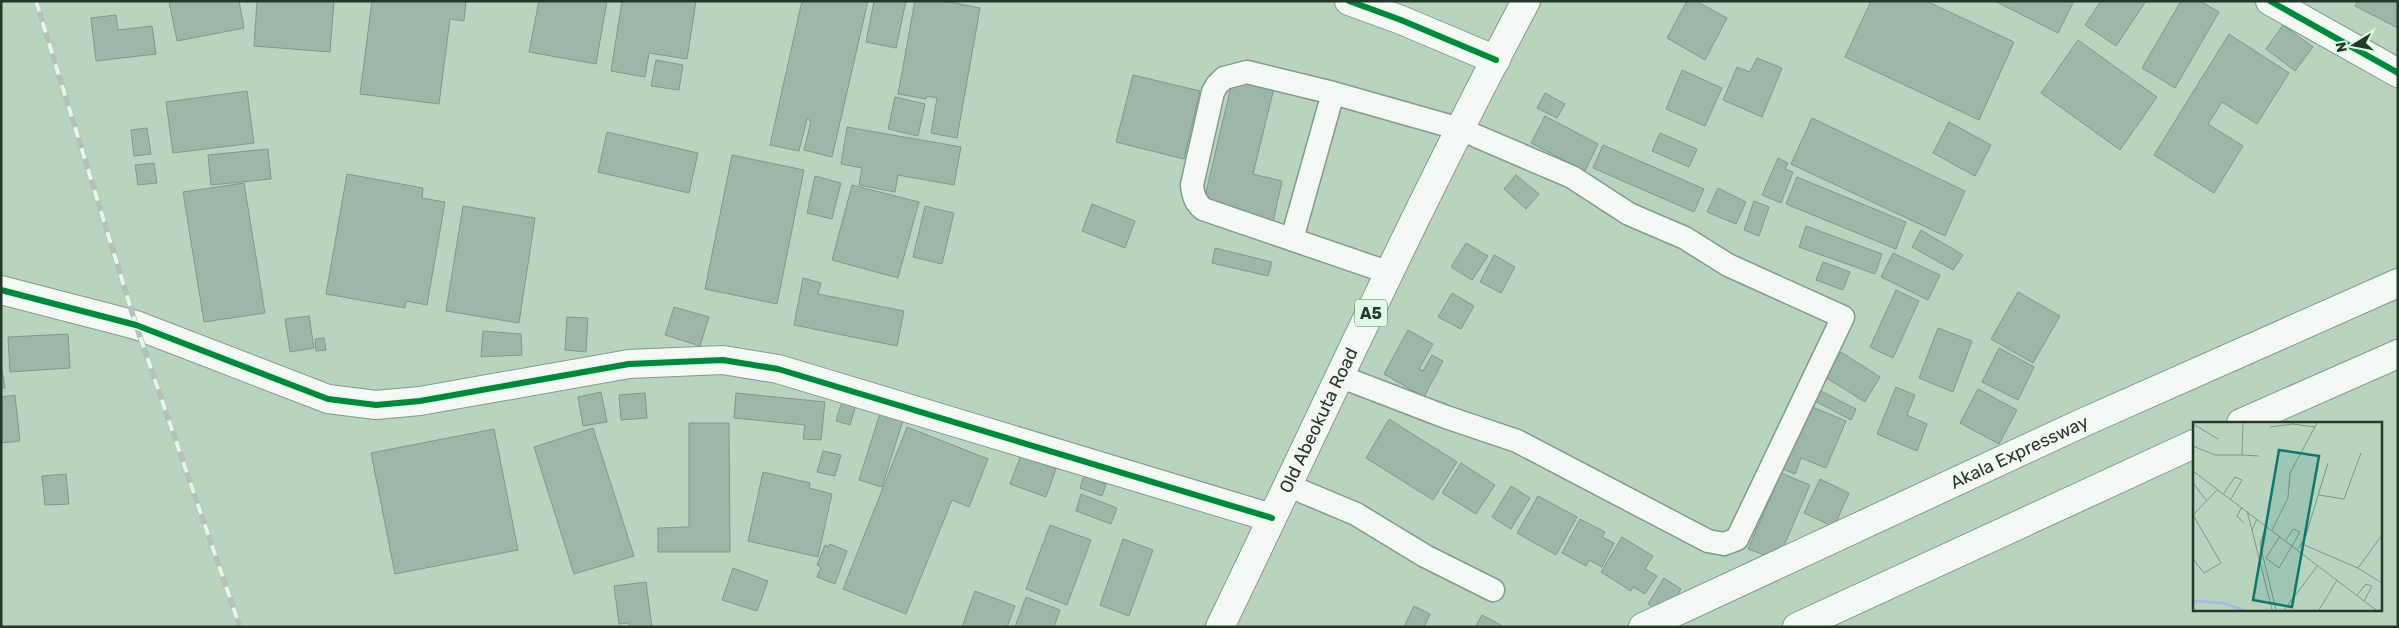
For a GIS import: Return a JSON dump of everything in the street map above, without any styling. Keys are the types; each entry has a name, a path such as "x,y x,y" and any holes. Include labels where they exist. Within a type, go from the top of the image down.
{"main road":[{"path":"1349,1 1404,11 1496,60"},
{"name":"Old Abeokuta Road","path":"1220,627 1289,486 1339,376 1460,129 1526,1"},
{"path":"2270,1 2398,73"},
{"name":"Akala Expressway","path":"1643,627 2082,423 2398,283"},
{"path":"1,290 136,326 328,400 376,405 420,401 629,364 723,360 778,369 1272,518"},
{"path":"2243,422 2398,354"},
{"path":"1797,627 2193,444"}],"lane":[{"path":"1339,376 1446,417 1517,441 1708,541 1724,544 1737,539 1744,520 1843,317 1728,265 1685,238 1629,214 1572,177 1460,129 1333,92 1247,72 1224,78 1213,92 1192,184 1194,197 1198,205 1203,209 1390,274"},
{"path":"1292,239 1333,92"},
{"path":"1289,486 1356,514 1425,556 1493,590"}],"building":[{"path":"169,1 239,1 244,28 177,41"},
{"path":"257,1 334,1 330,52 254,46"},
{"path":"372,1 466,1 464,21 450,19 439,104 360,94"},
{"path":"539,1 607,1 596,64 529,52"},
{"path":"622,1 696,1 687,59 649,53 645,77 611,71"},
{"path":"802,1 868,1 832,157 804,150 811,121 807,119 799,151 770,145"},
{"path":"874,1 906,1 896,48 866,42"},
{"path":"915,1 945,1 980,8 957,138 931,133 937,98 927,96 926,99 898,94"},
{"path":"1687,1 1696,1 1727,18 1705,60 1667,38"},
{"path":"1871,1 1926,1 2014,42 1979,120 1845,57"},
{"path":"1995,1 2074,1 2058,33"},
{"path":"2101,1 2146,1 2116,46 2085,25"},
{"path":"2181,1 2200,1 2219,12 2175,88 2142,68"},
{"path":"2358,1 2398,1 2398,28 2355,6"},
{"path":"116,15 118,30 152,26 156,54 96,61 91,18"},
{"path":"2283,25 2313,47 2295,71 2266,49"},
{"path":"2229,34 2289,73 2257,124 2222,102 2208,124 2243,146 2214,193 2154,155"},
{"path":"2078,40 2157,97 2120,150 2041,93"},
{"path":"1757,58 1782,68 1762,117 1723,100 1737,67 1750,72"},
{"path":"656,60 683,65 679,90 651,86"},
{"path":"1682,70 1722,88 1705,126 1666,109"},
{"path":"1133,75 1200,91 1184,159 1116,142"},
{"path":"1233,78 1274,88 1253,174 1282,181 1273,222 1203,205"},
{"path":"247,91 254,143 173,153 166,102"},
{"path":"1545,93 1565,104 1557,118 1537,108"},
{"path":"895,97 925,104 918,136 888,129"},
{"path":"1545,116 1598,144 1585,171 1531,143"},
{"path":"1812,118 1965,191 1945,236 1791,164"},
{"path":"1949,122 1991,145 1975,176 1933,153"},
{"path":"847,127 961,147 954,185 898,175 895,192 859,185 862,168 841,164"},
{"path":"147,128 151,154 134,156 131,130"},
{"path":"607,132 698,153 689,193 598,172"},
{"path":"1660,133 1697,149 1689,167 1652,151"},
{"path":"1603,145 1704,189 1694,212 1593,168"},
{"path":"268,149 271,179 211,185 208,155"},
{"path":"732,155 804,170 777,304 705,289"},
{"path":"1778,158 1788,163 1785,169 1793,172 1781,203 1762,195"},
{"path":"154,163 157,183 138,185 135,165"},
{"path":"347,174 423,188 422,198 445,202 427,305 406,301 405,308 326,294"},
{"path":"1516,175 1539,194 1526,209 1504,189"},
{"path":"815,176 841,183 832,219 807,213"},
{"path":"1797,177 1906,222 1896,249 1786,204"},
{"path":"244,183 265,313 204,322 183,192"},
{"path":"852,185 919,202 898,278 832,260"},
{"path":"1718,188 1746,202 1736,224 1707,212"},
{"path":"1754,201 1769,207 1759,236 1744,230"},
{"path":"1092,204 1135,221 1125,248 1082,231"},
{"path":"463,206 535,218 519,323 446,311"},
{"path":"925,206 954,213 942,264 913,257"},
{"path":"1806,226 1882,254 1875,274 1799,247"},
{"path":"1921,230 1963,255 1953,270 1912,247"},
{"path":"1466,243 1488,256 1472,280 1451,267"},
{"path":"1215,248 1272,262 1268,276 1212,263"},
{"path":"1893,253 1940,275 1928,300 1881,277"},
{"path":"1494,255 1515,267 1501,293 1480,282"},
{"path":"1823,262 1850,272 1843,290 1816,280"},
{"path":"803,278 821,283 818,294 904,311 897,346 794,325"},
{"path":"1896,290 1919,301 1893,358 1870,347"},
{"path":"2018,292 2060,316 2033,363 1991,339"},
{"path":"1452,293 1474,306 1461,329 1438,317"},
{"path":"674,307 709,317 700,346 665,335"},
{"path":"309,316 314,348 290,352 285,319"},
{"path":"567,317 588,318 586,352 565,350"},
{"path":"1938,328 1972,341 1953,392 1919,378"},
{"path":"1408,330 1433,344 1419,369 1423,371 1432,355 1443,361 1424,397 1384,374"},
{"path":"483,331 521,334 522,355 481,357"},
{"path":"68,334 70,368 10,372 8,337"},
{"path":"324,338 326,350 316,351 315,339"},
{"path":"1999,348 2034,367 2018,400 1982,382"},
{"path":"1841,352 1880,377 1865,402 1825,377"},
{"path":"1,365 5,388 1,388"},
{"path":"1896,387 1915,395 1907,415 1927,424 1917,451 1877,434"},
{"path":"1978,389 2017,410 1999,444 1960,423"},
{"path":"845,391 859,395 850,425 836,421"},
{"path":"1821,391 1856,409 1851,420 1815,401"},
{"path":"601,392 607,422 583,426 578,397"},
{"path":"645,393 647,418 621,420 619,395"},
{"path":"736,393 825,402 821,440 803,439 805,425 734,418"},
{"path":"15,395 20,441 1,443 1,397"},
{"path":"883,404 906,411 882,487 859,480"},
{"path":"1810,406 1846,421 1826,468 1801,458 1795,474 1783,469"},
{"path":"1389,419 1457,462 1433,500 1366,458"},
{"path":"689,423 729,423 730,552 658,552 658,528 689,527"},
{"path":"907,427 988,459 969,507 952,500 906,614 843,589"},
{"path":"593,428 634,556 574,574 534,447"},
{"path":"494,429 518,550 395,574 371,453"},
{"path":"823,451 841,455 835,476 817,472"},
{"path":"1021,455 1056,469 1046,497 1010,484"},
{"path":"1461,463 1495,485 1476,514 1442,493"},
{"path":"763,472 810,483 809,488 832,494 818,557 748,541"},
{"path":"1781,473 1810,485 1778,560 1748,549"},
{"path":"66,474 69,504 45,505 42,476"},
{"path":"1084,476 1106,484 1102,496 1080,488"},
{"path":"1820,479 1849,493 1834,527 1804,513"},
{"path":"1511,486 1530,498 1511,529 1492,517"},
{"path":"1081,494 1117,508 1111,524 1076,511"},
{"path":"1538,496 1577,517 1556,555 1517,533"},
{"path":"1580,519 1605,532 1602,537 1614,543 1602,567 1589,560 1586,566 1562,553"},
{"path":"1050,525 1091,540 1067,605 1026,589"},
{"path":"1622,537 1653,556 1645,569 1657,576 1645,594 1633,587 1631,591 1601,572"},
{"path":"1123,539 1153,550 1129,616 1100,605"},
{"path":"830,544 847,551 835,584 817,577 821,567 817,565 825,545 829,547"},
{"path":"733,568 768,581 757,611 722,600"},
{"path":"1664,578 1681,589 1665,615 1648,604"},
{"path":"646,582 652,627 630,627 629,623 619,624 614,586"},
{"path":"975,591 1015,606 1007,627 962,627"},
{"path":"1026,597 1060,610 1054,627 1015,627"},
{"path":"1414,606 1430,614 1424,627 1404,627"},
{"path":"1482,615 1504,627 1476,626"}],"railway":[{"path":"36,1 136,325 240,627"}],"cycle path":[{"path":"1349,1 1401,20 1496,60"},
{"path":"2270,1 2398,73"},
{"path":"1,290 136,325 328,399 376,405 420,401 629,364 723,360 778,369 1272,518"}]}
